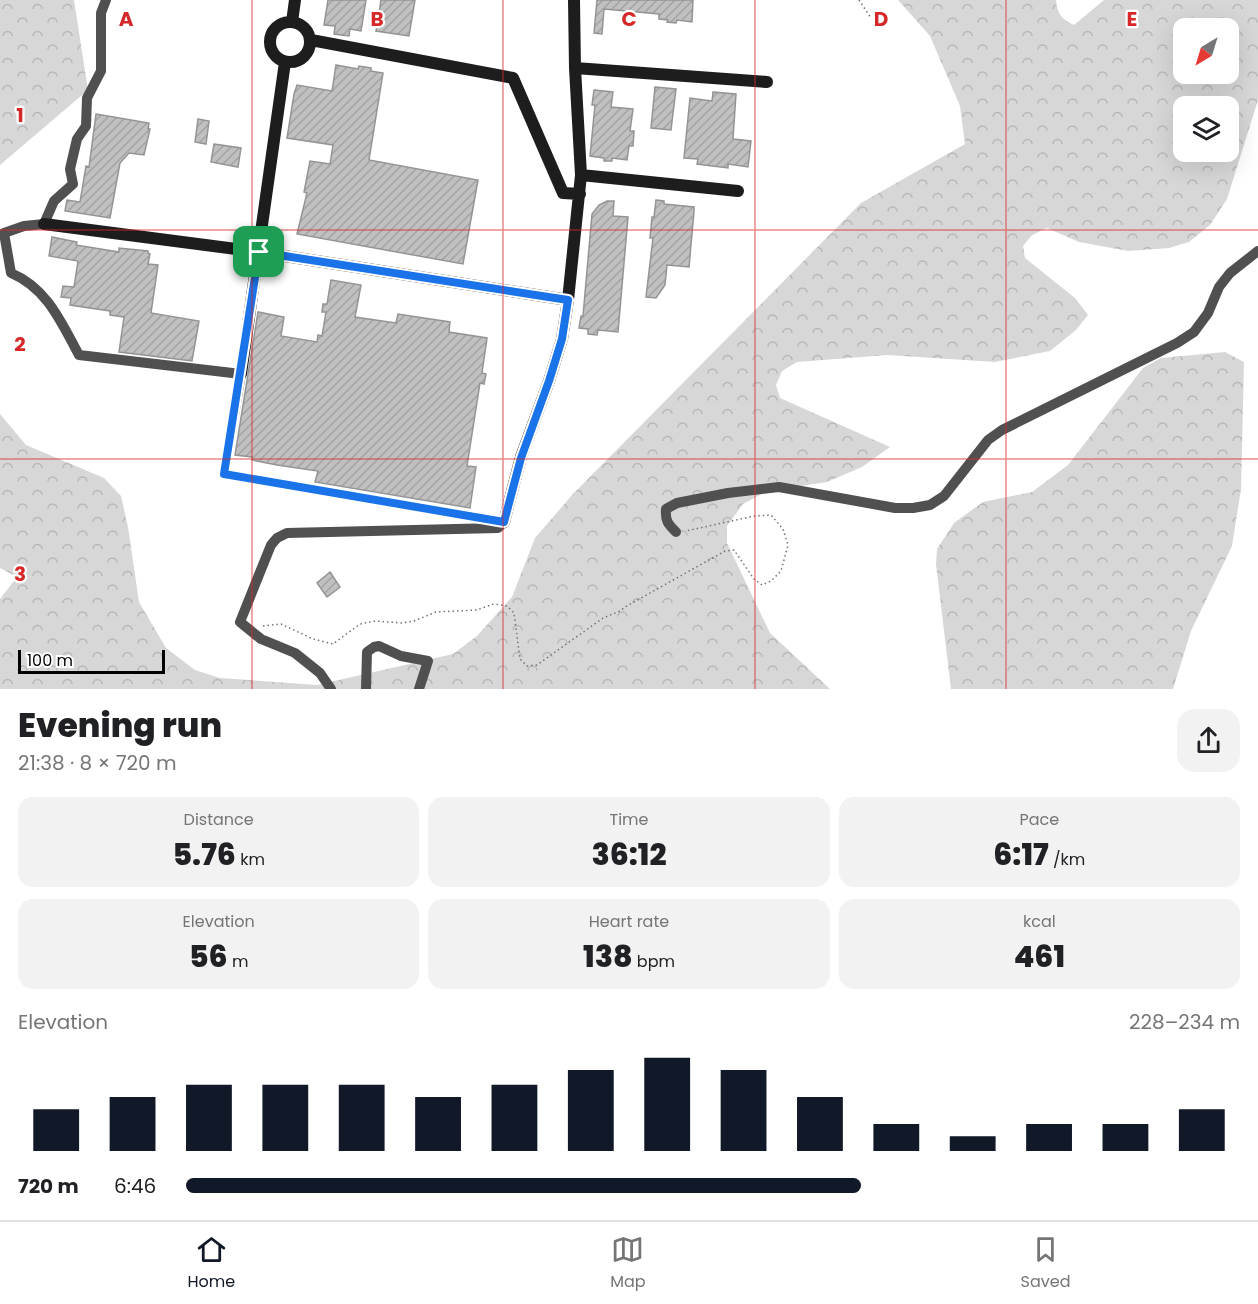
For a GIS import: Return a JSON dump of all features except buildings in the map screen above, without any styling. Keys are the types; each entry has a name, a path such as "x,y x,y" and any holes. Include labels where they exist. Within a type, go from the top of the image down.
{"street":[{"path":"44,224 54,201 73,183 70,168 77,138 86,126 87,98 101,71 101,13 106,0"},
{"path":"292,22 295,0"},
{"path":"332,689 320,673 295,653 261,639 240,622 271,545 277,538 287,533 498,528 504,522 521,458 562,339 568,300 581,175 574,0"},
{"path":"292,22 303,26 309,35 310,47 303,58 298,61 285,62 279,59 270,48 271,35 279,24 292,22"},
{"path":"310,40 513,78 562,193 580,194"},
{"path":"285,62 241,374 224,474 504,522"},
{"path":"575,68 767,82"},
{"path":"581,175 738,191"},
{"path":"241,374 79,355 53,308 27,280 11,273 4,233 24,226 44,224 259,252 568,300"},
{"path":"676,532 667,524 665,516 666,509 676,503 728,493 779,487 895,508 930,505 944,496 988,440 1002,430 1178,343 1194,332 1208,314 1219,287 1230,273 1258,251"},
{"path":"366,689 367,652 380,646 401,656 428,661 418,689"}],"path":[{"path":"859,0 871,18"},
{"path":"262,626 282,624 313,639 333,644 360,624 375,621 402,623 436,612 476,610 494,604 507,606 514,614 520,659 527,666 537,665 603,618 620,611 726,551 734,550 753,579 762,585 771,581 781,571 788,545 783,529 771,515 754,516 676,532"}],"green space":[{"path":"0,0 74,0 88,90 0,165"},
{"path":"898,0 1056,0 1060,15 1074,25 1104,0 1258,0 1258,100 1239,161 1239,96 1173,96 1173,162 1239,162 1227,199 1210,225 1189,242 1169,248 1128,251 1079,242 1047,228 1032,235 1023,246 1025,258 1075,298 1088,315 1076,330 1050,351 995,362 887,355 797,362 782,371 776,385 780,398 890,447 862,467 827,482 767,491 743,504 727,526 727,543 770,633 830,689 0,689 0,599 17,577 0,568 0,414 26,445 104,478 121,496 139,602 166,648 195,670 220,678 317,685 453,654 477,636 512,597 535,538 573,494 861,203 965,144 960,106 930,36"},
{"path":"1225,352 1244,362 1241,489 1232,546 1191,631 1173,689 951,689 936,564 937,549 954,523 983,502 1032,492 1068,465 1143,368 1161,358"}],"route":[{"path":"259,252 568,300 562,339 521,458 504,522 224,474 259,252"}]}
